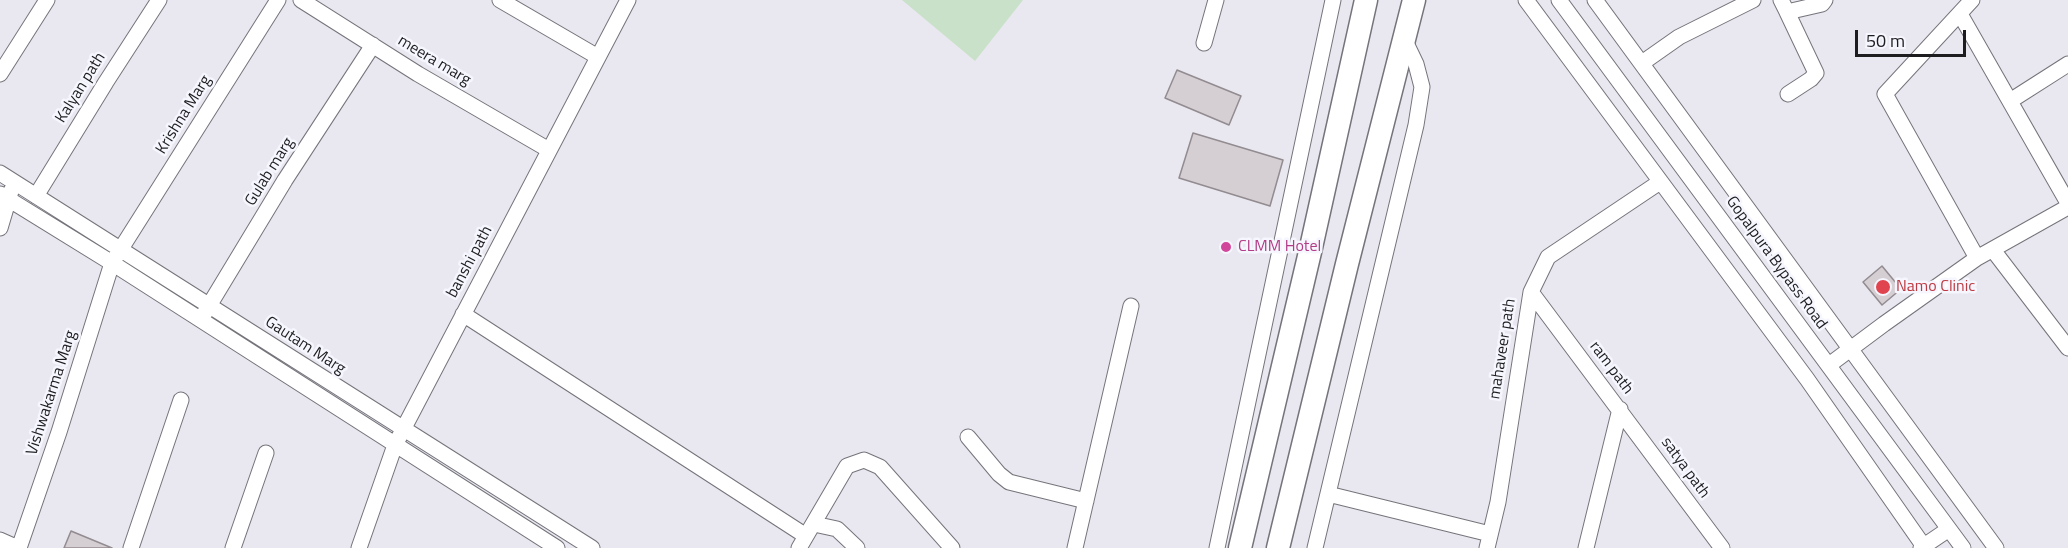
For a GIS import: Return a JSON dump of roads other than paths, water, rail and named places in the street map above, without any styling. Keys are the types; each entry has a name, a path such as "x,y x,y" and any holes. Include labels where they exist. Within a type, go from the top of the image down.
{"highway":[{"path":"1240,548 1310,252 1366,0"},
{"path":"1278,548 1344,275 1415,1"}],"street":[{"path":"0,75 47,0"},
{"name":"Kalyan path","path":"36,196 159,0"},
{"name":"Krishna Marg","path":"116,256 278,0"},
{"name":"meera marg","path":"301,0 549,150"},
{"path":"500,0 598,57"},
{"name":"banshi path","path":"359,548 395,445 628,0"},
{"path":"1204,43 1216,0"},
{"path":"1217,548 1333,0"},
{"path":"1526,0 1807,379 1923,547 1949,529"},
{"name":"Gopalpura Bypass Road","path":"1559,0 1963,548"},
{"name":"Gopalpura Bypass Road","path":"1595,0 1996,548"},
{"path":"1642,63 1679,37 1753,0"},
{"path":"1788,94 1811,79 1816,73 1784,6 1822,3 1825,0"},
{"path":"1972,0 1885,94 1977,258"},
{"path":"1829,365 1977,258 2068,205 1960,14"},
{"path":"1315,548 1410,148 1422,87 1416,64 1404,39"},
{"name":"Gulab marg","path":"200,320 285,180 373,45"},
{"path":"2010,101 2068,64"},
{"name":"Gautam Marg","path":"0,172 116,256 209,305 592,548"},
{"path":"0,228 4,197 15,182"},
{"name":"mahaveer path","path":"1488,541 1498,502 1531,292 1548,257 1660,182"},
{"path":"4,197 116,256 200,320 557,548"},
{"path":"1993,250 2068,348"},
{"name":"Vishwakarma Marg","path":"19,548 116,256"},
{"name":"ram path","path":"1531,292 1620,409 1588,546"},
{"path":"1075,548 1131,306"},
{"path":"463,314 807,536 837,529 857,548"},
{"path":"131,548 181,400"},
{"name":"satya path","path":"1620,409 1722,548"},
{"path":"968,437 999,474 1009,482 1086,501"},
{"path":"233,548 266,453"},
{"path":"807,536 847,466 864,460 880,467 952,548"},
{"path":"1328,494 1488,541"},
{"path":"0,540 19,548"}],"place":[{"name":"CLMM Hotel","path":"1226,247"},
{"name":"Namo Clinic","path":"1883,287"}]}
